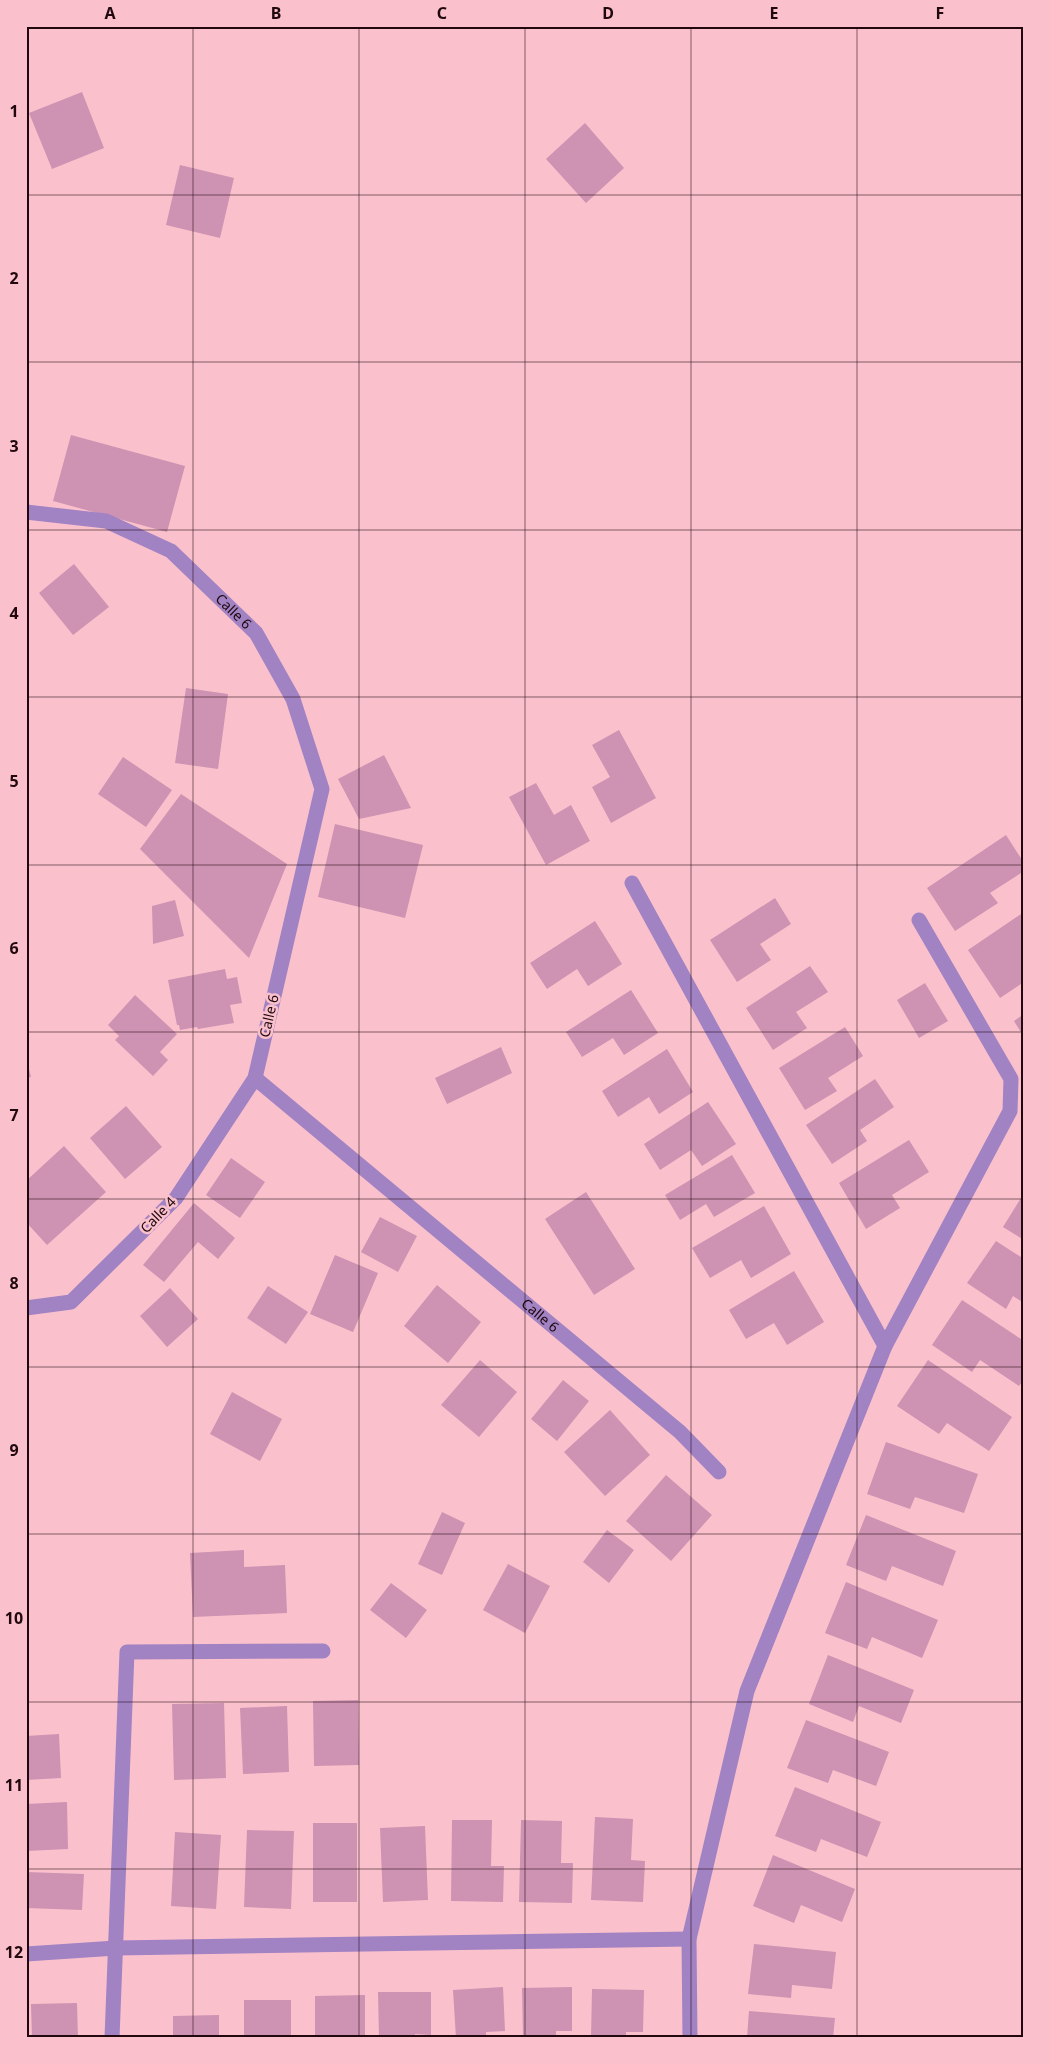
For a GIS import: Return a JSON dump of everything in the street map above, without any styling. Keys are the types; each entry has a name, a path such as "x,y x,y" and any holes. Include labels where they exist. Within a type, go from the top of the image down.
{"street":[{"name":"Calle 6","path":"26,512 106,521 171,551 256,633 293,699 322,789 254,1078 680,1432 718,1472"},
{"path":"632,883 885,1346"},
{"path":"690,2038 689,1939 747,1691 885,1346 1010,1110 1011,1079 919,920"},
{"name":"Calle 4","path":"26,1308 71,1302 176,1198 254,1078"},
{"path":"112,2038 127,1652 322,1651"},
{"path":"26,1954 116,1948 689,1939"}],"building":[{"path":"82,92 104,148 52,169 29,113"},
{"path":"585,123 624,168 586,203 546,159"},
{"path":"180,165 234,178 220,238 166,225"},
{"path":"71,435 185,466 167,532 53,501"},
{"path":"74,564 109,607 73,635 39,593"},
{"path":"186,688 228,694 218,769 175,763"},
{"path":"619,730 656,798 611,823 592,787 610,777 592,745"},
{"path":"384,755 411,808 359,819 338,779"},
{"path":"123,757 172,790 146,827 98,794"},
{"path":"536,783 554,815 571,805 590,841 546,865 509,797"},
{"path":"181,794 287,864 249,958 140,849"},
{"path":"335,824 423,845 405,918 318,897"},
{"path":"1006,835 1024,863 1024,871 990,893 998,903 955,931 927,888"},
{"path":"775,898 791,924 760,944 771,960 737,982 710,940"},
{"path":"175,900 184,936 153,944 152,906"},
{"path":"1024,912 1024,982 1000,998 968,950"},
{"path":"595,921 622,964 588,986 577,969 547,989 530,963"},
{"path":"810,966 828,992 796,1012 807,1028 773,1050 746,1008"},
{"path":"225,969 227,979 237,977 242,1003 230,1005 234,1023 180,1030 179,1025 177,1025 168,980"},
{"path":"925,983 948,1021 919,1038 897,1000"},
{"path":"631,990 658,1033 624,1055 613,1038 582,1057 566,1032"},
{"path":"135,995 177,1034 160,1052 168,1060 153,1076 115,1040 119,1036 108,1025"},
{"path":"1024,1014 1024,1037 1014,1021"},
{"path":"845,1027 863,1056 828,1078 837,1091 805,1110 779,1068"},
{"path":"501,1047 512,1073 447,1104 435,1078"},
{"path":"667,1049 693,1092 659,1114 649,1097 618,1117 602,1091"},
{"path":"26,1058 31,1077 26,1078"},
{"path":"875,1079 894,1107 860,1130 867,1141 832,1164 806,1125"},
{"path":"708,1102 736,1144 702,1166 691,1150 660,1170 644,1144"},
{"path":"126,1106 162,1147 125,1179 90,1138"},
{"path":"909,1140 929,1172 892,1195 900,1208 866,1229 839,1183"},
{"path":"64,1146 106,1192 47,1245 26,1222 26,1181"},
{"path":"732,1155 755,1193 714,1217 706,1204 680,1220 665,1195"},
{"path":"231,1158 265,1182 240,1218 206,1195"},
{"path":"586,1192 635,1269 594,1295 545,1219"},
{"path":"1024,1193 1024,1240 1003,1227"},
{"path":"194,1203 235,1238 218,1259 198,1242 164,1282 143,1265"},
{"path":"764,1206 791,1254 751,1278 741,1260 710,1278 692,1248"},
{"path":"380,1217 417,1236 398,1272 361,1252"},
{"path":"996,1241 1024,1259 1024,1303 1013,1296 1006,1309 967,1283"},
{"path":"335,1255 378,1273 353,1332 310,1314"},
{"path":"794,1271 824,1322 787,1345 774,1323 746,1339 729,1310"},
{"path":"437,1285 481,1322 448,1363 404,1326"},
{"path":"268,1286 308,1312 286,1344 247,1318"},
{"path":"170,1288 198,1319 167,1347 140,1316"},
{"path":"962,1300 1024,1341 1024,1379 1019,1386 980,1360 972,1372 932,1345"},
{"path":"480,1360 517,1392 479,1437 441,1405"},
{"path":"928,1360 1012,1417 989,1451 947,1423 939,1434 897,1406"},
{"path":"563,1380 589,1401 557,1441 531,1419"},
{"path":"232,1392 282,1419 260,1461 210,1434"},
{"path":"610,1410 650,1455 605,1496 564,1452"},
{"path":"886,1442 978,1474 964,1513 915,1497 910,1509 867,1494"},
{"path":"666,1475 712,1515 671,1561 626,1521"},
{"path":"442,1512 465,1523 442,1575 418,1564"},
{"path":"866,1515 956,1551 943,1586 892,1566 886,1581 846,1565"},
{"path":"607,1530 634,1550 609,1583 583,1562"},
{"path":"244,1550 244,1567 285,1565 287,1613 193,1617 190,1553"},
{"path":"508,1564 550,1586 525,1633 483,1610"},
{"path":"846,1582 938,1620 922,1658 872,1637 867,1649 825,1633"},
{"path":"391,1583 427,1610 406,1638 370,1610"},
{"path":"828,1655 914,1690 901,1723 859,1706 853,1722 809,1704"},
{"path":"358,1700 359,1765 314,1766 313,1701"},
{"path":"224,1703 226,1778 174,1780 172,1704"},
{"path":"287,1706 289,1772 243,1774 240,1708"},
{"path":"806,1720 889,1752 876,1786 833,1770 828,1783 787,1768"},
{"path":"59,1734 61,1778 26,1780 26,1736"},
{"path":"795,1787 881,1822 867,1857 821,1839 816,1852 775,1836"},
{"path":"67,1802 68,1849 26,1851 26,1804"},
{"path":"595,1817 633,1819 631,1860 645,1861 643,1902 591,1900"},
{"path":"452,1820 492,1820 491,1866 504,1866 503,1902 451,1901"},
{"path":"521,1820 562,1821 561,1863 573,1863 572,1903 519,1902"},
{"path":"313,1823 357,1823 357,1902 313,1902"},
{"path":"425,1826 428,1900 383,1902 380,1828"},
{"path":"247,1830 294,1831 291,1909 244,1907"},
{"path":"175,1832 221,1835 216,1909 171,1906"},
{"path":"773,1855 855,1889 842,1922 801,1905 794,1923 753,1906"},
{"path":"26,1872 84,1874 82,1910 26,1908"},
{"path":"754,1944 836,1952 832,1989 792,1985 791,1998 748,1994"},
{"path":"503,1987 505,2031 486,2032 486,2038 456,2038 453,1990"},
{"path":"572,1987 572,2031 556,2031 556,2038 523,2038 522,1988"},
{"path":"592,1989 644,1990 643,2032 626,2032 626,2038 591,2038"},
{"path":"378,1992 431,1992 431,2035 415,2034 415,2038 379,2038"},
{"path":"365,1995 365,2038 315,2038 315,1996"},
{"path":"244,2000 291,2000 291,2035 276,2035 276,2038 244,2038"},
{"path":"77,2003 78,2038 32,2038 31,2004"},
{"path":"749,2011 835,2018 833,2038 747,2038"},
{"path":"219,2015 219,2038 173,2038 173,2016"}]}
